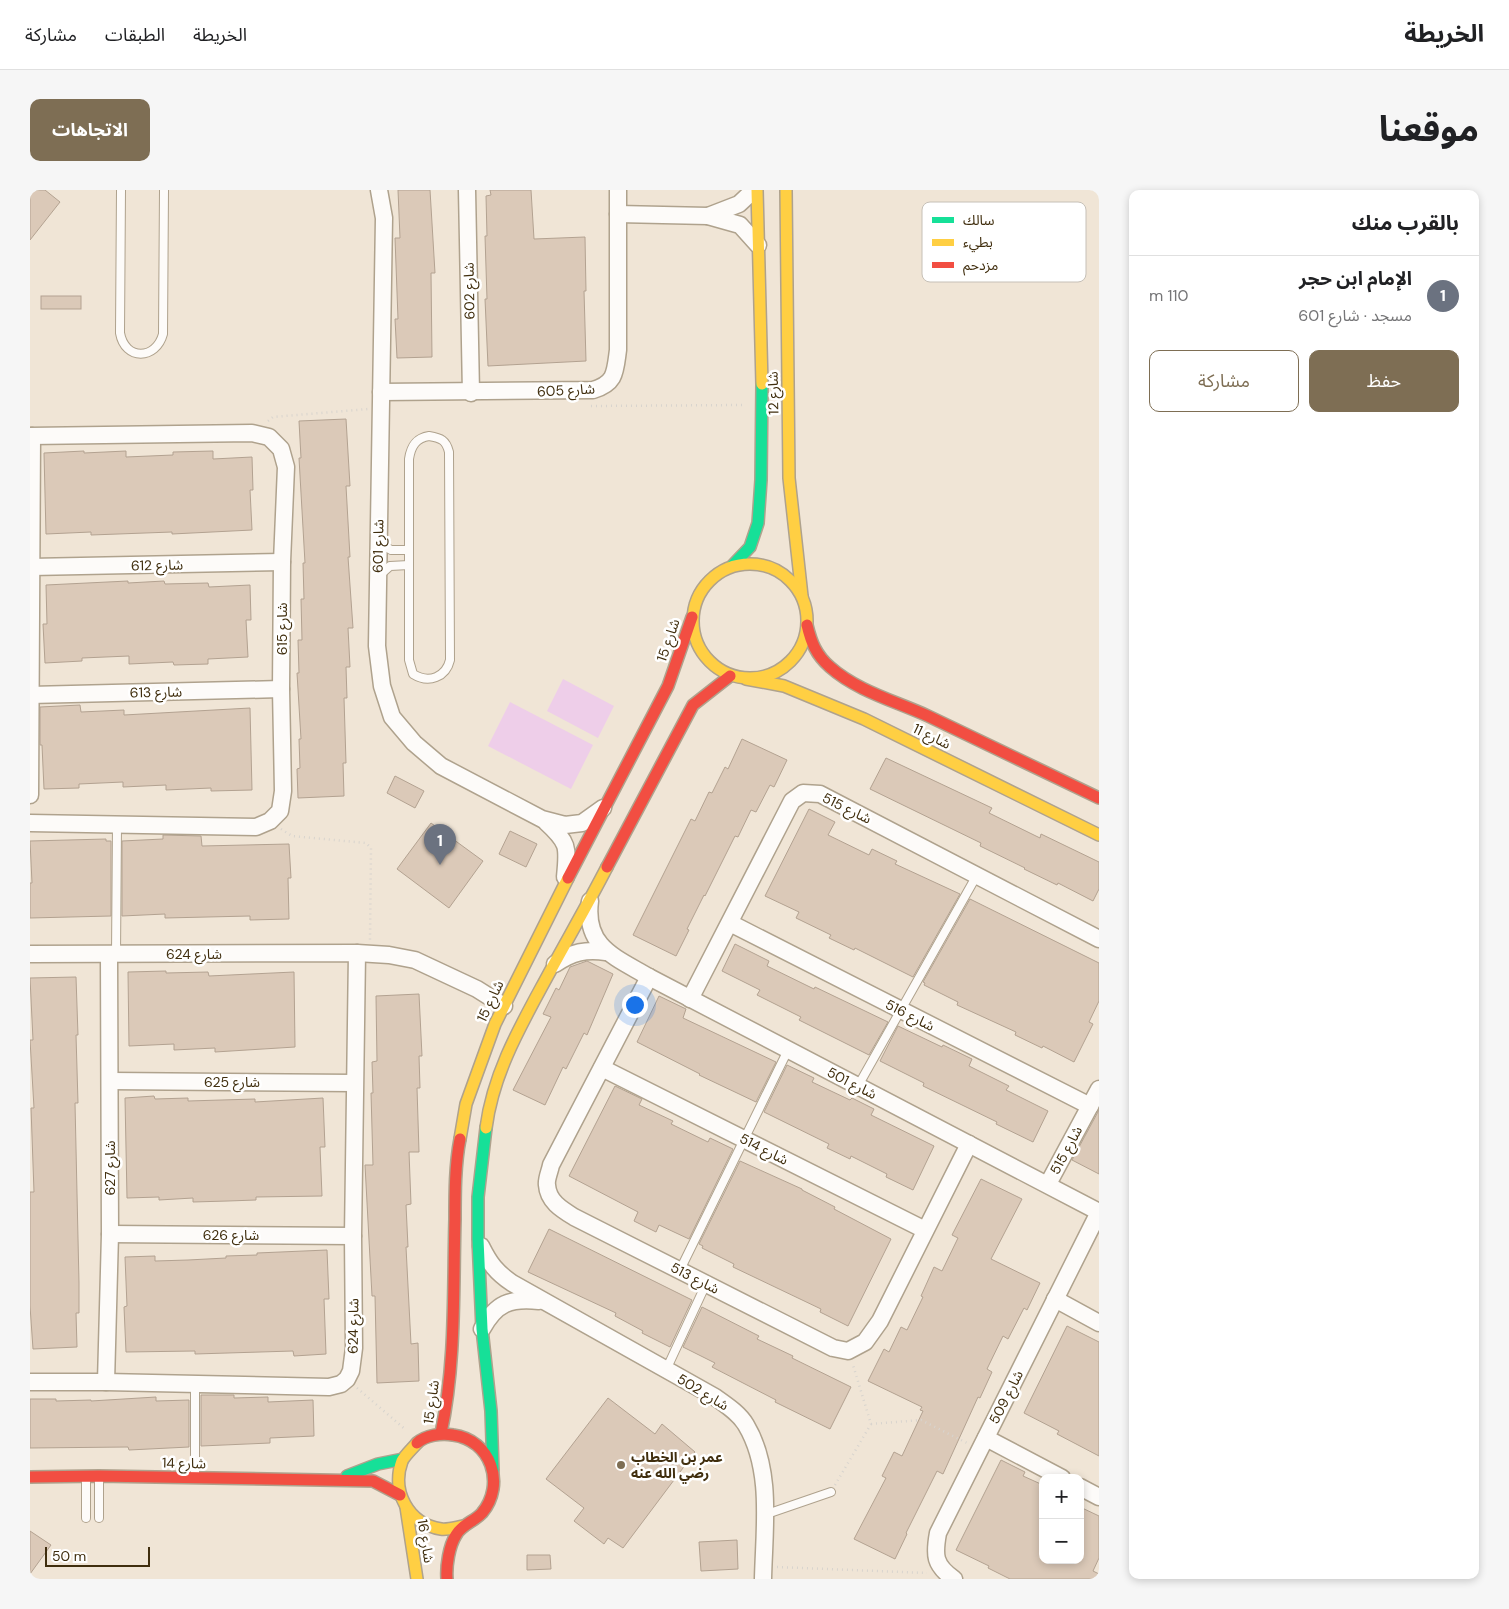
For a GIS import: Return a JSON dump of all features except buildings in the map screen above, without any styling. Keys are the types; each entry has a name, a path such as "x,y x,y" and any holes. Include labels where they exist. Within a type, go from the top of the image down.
{"street":[{"name":"شارع 601","path":"379,190 384,218 377,646 382,686 392,717 414,743 441,766 542,819 565,825 582,823 605,807"},
{"name":"شارع 602","path":"467,190 471,393"},
{"name":"شارع 605","path":"381,400 471,393 593,390 605,386 614,374 618,350 618,190"},
{"path":"708,216 739,204 756,190"},
{"name":"شارع 12","path":"732,566 750,547 758,524 761,480 762,405 756,190"},
{"name":"شارع 12","path":"786,190 789,478 802,596"},
{"path":"618,214 708,216 740,224 758,245"},
{"name":"شارع 615","path":"31,436 252,433 269,437 281,449 286,467 282,562 281,689 283,792 280,811 270,821"},
{"path":"30,795 31,436"},
{"name":"شارع 612","path":"31,567 282,562"},
{"path":"748,563 765,565 780,572 792,582 802,596 806,610 807,625 803,642 794,658 781,670 764,677 746,679 730,676 714,667 701,653 694,635 692,617 696,600 704,585 717,573 732,566 748,563"},
{"name":"شارع 15","path":"441,1433 447,1406 451,1358 458,1144 466,1104 495,1024 668,686 692,617"},
{"name":"شارع 11","path":"807,625 814,650 839,675 1099,798"},
{"path":"493,1470 483,1449 464,1436 441,1433 419,1441 404,1459 398,1477 400,1495 406,1508 422,1522 442,1529 464,1526 482,1513 493,1493 493,1470 491,1411 482,1329 478,1197 488,1112 498,1077 516,1033 693,705 730,676"},
{"name":"شارع 11","path":"746,679 784,686 864,719 1099,835"},
{"name":"شارع 613","path":"30,695 281,689"},
{"name":"شارع 515","path":"690,999 792,801 803,793 820,794 1099,939"},
{"name":"شارع 601","path":"542,819 560,835 568,852 565,885"},
{"path":"30,823 256,827 270,821"},
{"name":"شارع 501","path":"590,899 588,915 591,928 596,940 606,952 690,999 1099,1212"},
{"name":"شارع 516","path":"730,923 1090,1106"},
{"name":"شارع 501","path":"554,965 578,951 606,952"},
{"name":"شارع 624","path":"30,954 389,955 416,960 477,989 504,1006"},
{"name":"شارع 624","path":"347,1379 352,1371 354,1348 352,1236 354,1083 364,954"},
{"name":"شارع 627","path":"106,1382 110,1234 110,1081 113,955"},
{"name":"شارع 513","path":"649,977 552,1165 546,1184 550,1196 557,1208 833,1348 848,1351"},
{"name":"شارع 514","path":"602,1068 925,1230"},
{"name":"شارع 625","path":"110,1081 354,1083"},
{"name":"شارع 515","path":"1048,1184 1099,1089"},
{"path":"848,1351 865,1342 880,1320 969,1144"},
{"name":"شارع 509","path":"950,1576 938,1564 935,1552 938,1533 1099,1212"},
{"name":"شارع 626","path":"110,1234 352,1236"},
{"name":"شارع 502","path":"478,1239 489,1262 498,1273 544,1302 715,1397 733,1410 746,1425 762,1467 764,1515 763,1573"},
{"path":"1055,1299 1099,1323"},
{"name":"شارع 502","path":"482,1329 488,1317 499,1306 511,1301 544,1302"},
{"path":"30,1382 329,1387 341,1384 347,1379"},
{"path":"983,1443 1053,1474"},
{"name":"شارع 14","path":"337,1480 378,1464 404,1459"},
{"name":"شارع 14","path":"30,1477 99,1476 374,1481 400,1495"},
{"path":"1084,1489 1099,1497"},
{"name":"شارع 16","path":"406,1508 417,1579"},
{"name":"شارع 16","path":"447,1579 446,1566 452,1546 456,1534 464,1526"}],"lane":[{"path":"121,190 120,333 122,344 128,350 142,353 155,350 160,344 163,334 164,190"},
{"path":"422,437 437,437 443,439 447,444 449,452 450,660 444,673 437,678 419,678 410,667 410,565 411,449 422,437"},
{"path":"378,543 391,550 409,550"},
{"path":"378,576 390,566 410,565"},
{"path":"113,955 117,824"},
{"path":"858,1086 977,875"},
{"path":"680,1270 788,1050"},
{"path":"666,1370 706,1284"},
{"path":"195,1384 195,1478"},
{"path":"99,1476 99,1518"},
{"path":"86,1477 86,1518"},
{"path":"764,1515 831,1492"}],"path":[{"path":"252,433 273,417 381,400"},
{"path":"586,406 762,405"},
{"path":"270,821 292,836 366,843 371,848 364,954"},
{"path":"831,1492 871,1424 848,1351"},
{"path":"347,1379 419,1441"},
{"path":"871,1424 921,1420 983,1443"},
{"path":"763,1573 950,1576"}],"shaded area":[{"path":"563,679 614,706 598,738 547,711"},
{"path":"510,702 593,745 571,789 488,746"}],"traffic: fast":[{"path":"732,566 750,547 758,523 761,480 762,384"},
{"path":"486,1128 478,1197 478,1239 482,1329 491,1411 493,1470"},
{"path":"347,1476 378,1464 403,1459"}],"traffic: slow":[{"path":"757,190 762,384"},
{"path":"786,190 789,478 802,596"},
{"path":"750,564 772,568 791,580 803,599 807,621 803,643 791,662 772,674 750,678 728,674 709,662 697,643 693,621 697,599 709,580 728,568 750,564"},
{"path":"746,679 784,686 864,719 1099,835"},
{"path":"486,1128 495,1088 509,1050 527,1013 607,867"},
{"path":"460,1139 466,1104 495,1024 568,878"},
{"path":"417,1443 403,1459 399,1472 399,1484 405,1504 411,1513 429,1526 441,1529 464,1526"},
{"path":"406,1507 417,1579"}],"traffic: jam":[{"path":"568,878 668,686 692,617"},
{"path":"807,625 812,643 821,658 852,683 928,716 1099,798"},
{"path":"607,867 693,705 730,676"},
{"path":"441,1433 446,1407 451,1354 456,1179 460,1139"},
{"path":"417,1443 429,1436 453,1435 477,1445 491,1465 493,1489 489,1502 482,1513 458,1532 448,1556 447,1579"},
{"path":"30,1477 99,1476 373,1481 400,1495"}],"place":[{"name":"الإمام ابن حجر","path":"440,865"},
{"name":"عمر بن الخطاب رضي الله عنه","path":"621,1465"}]}
